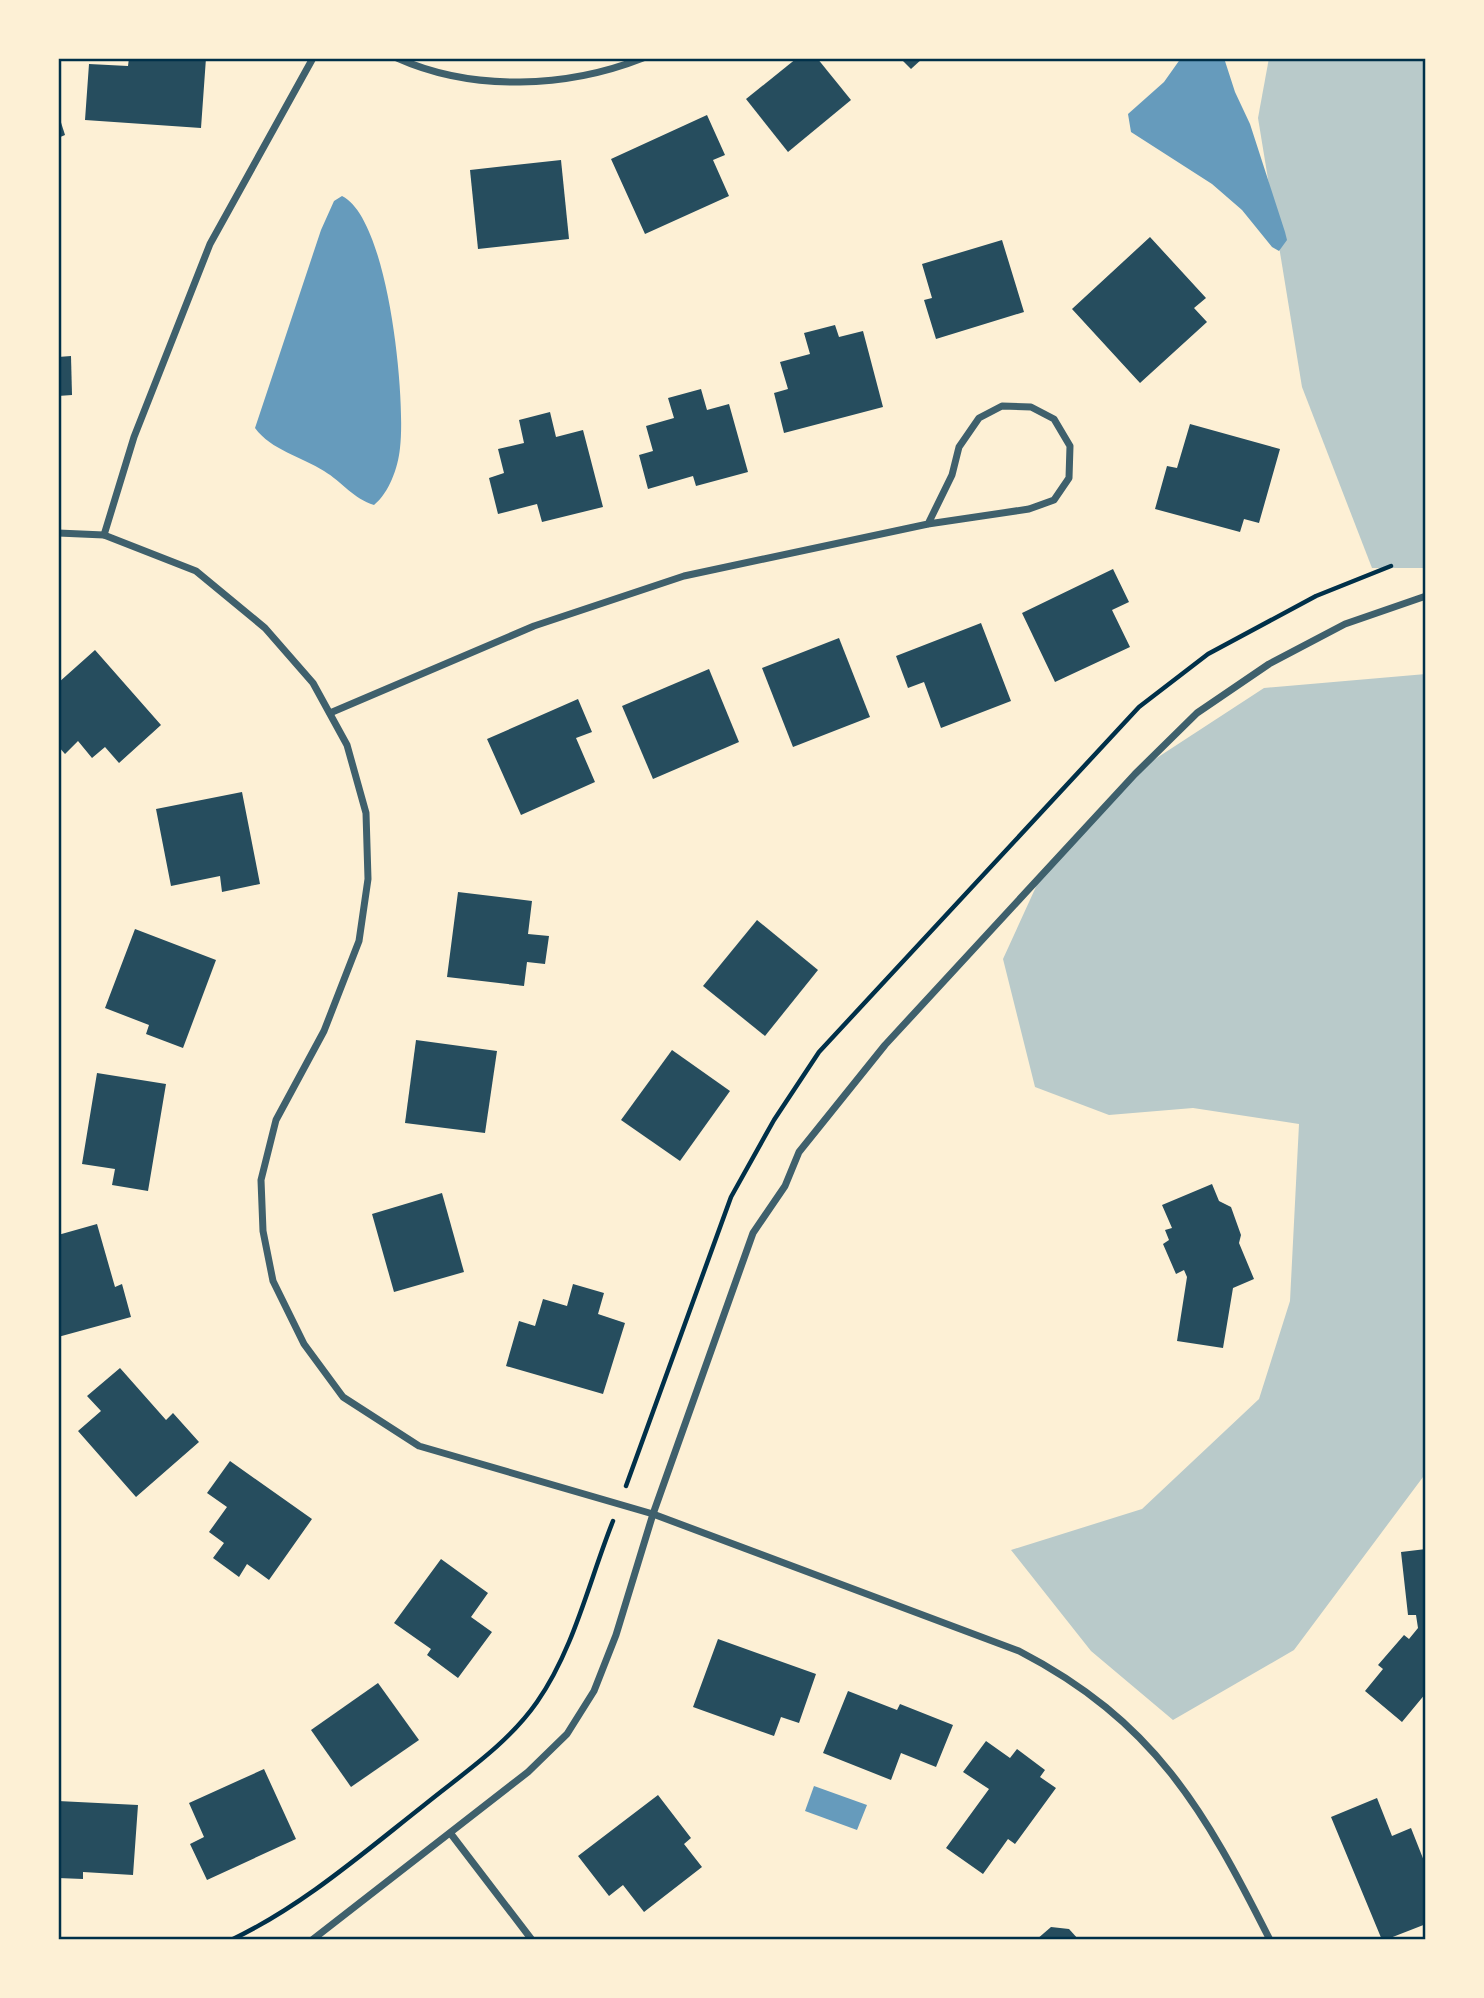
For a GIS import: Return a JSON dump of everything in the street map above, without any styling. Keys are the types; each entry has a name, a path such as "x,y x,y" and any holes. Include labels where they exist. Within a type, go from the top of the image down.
{"street":[{"path":"104,535 134,437 210,244 313,58"},
{"path":"397,58 415,66 478,79 526,82 584,77 643,58"},
{"path":"330,713 534,626 684,576 928,524 1029,509 1054,500 1069,478 1070,446 1054,419 1031,407 1002,406 979,418 959,447 952,475 928,524"},
{"path":"58,533 104,535 196,571 265,628 313,683 347,744 366,813 368,879 359,941 324,1031 276,1120 261,1180 263,1231 273,1281 304,1344 343,1397 419,1446 653,1514 1019,1651 1062,1673 1101,1701 1142,1739 1177,1779 1224,1849 1270,1940"},
{"path":"312,1940 528,1772 567,1734 594,1691 616,1635 653,1514 753,1233 785,1186 799,1152 885,1045 1135,774 1197,713 1269,664 1345,624 1426,596"},
{"path":"451,1834 532,1940"}],"shaded area":[{"path":"1269,58 1426,58 1426,568 1372,568 1302,387 1258,118"},
{"path":"1426,674 1426,1473 1294,1650 1173,1720 1091,1651 1011,1550 1142,1509 1259,1399 1290,1301 1299,1124 1193,1108 1109,1115 1035,1087 1003,959 1045,867 1149,763 1264,688"}],"water":[{"path":"1181,58 1224,58 1235,92 1250,124 1285,232 1287,240 1279,251 1272,247 1242,210 1212,184 1131,132 1128,114 1164,82"},
{"path":"342,196 358,211 372,238 383,273 397,353 401,424 399,456 388,487 374,505 360,499 324,471 269,442 255,428 321,230 334,201"},
{"path":"814,1786 867,1805 857,1830 805,1811"}],"building":[{"path":"129,58 206,58 201,128 85,120 89,64 128,66"},
{"path":"797,58 817,58 851,100 788,152 746,99"},
{"path":"900,58 923,58 911,69"},
{"path":"58,113 65,135 58,138"},
{"path":"707,115 725,155 713,160 729,196 645,234 611,159"},
{"path":"561,160 569,239 478,249 470,170"},
{"path":"1150,237 1206,298 1194,308 1207,322 1140,383 1072,309"},
{"path":"1002,240 1024,312 936,339 924,300 932,298 922,264"},
{"path":"835,325 839,337 863,331 883,407 784,433 774,393 788,389 780,362 810,354 804,333"},
{"path":"71,356 72,395 58,396 58,357"},
{"path":"701,389 707,410 729,404 748,472 696,486 693,476 648,489 639,455 653,451 646,426 674,418 668,398"},
{"path":"550,412 556,437 583,430 603,507 542,522 537,504 498,514 489,478 504,473 498,449 524,443 519,420"},
{"path":"1190,424 1280,449 1259,523 1244,519 1240,532 1155,509 1167,466 1177,468"},
{"path":"1113,569 1129,602 1112,610 1130,647 1055,682 1022,613"},
{"path":"981,623 1011,701 941,728 924,682 908,688 896,656"},
{"path":"839,638 870,717 793,747 762,668"},
{"path":"95,650 161,725 119,763 105,747 92,758 78,741 65,754 58,746 58,683"},
{"path":"709,669 739,742 653,779 622,706"},
{"path":"578,699 592,732 576,738 595,782 521,815 487,739"},
{"path":"242,792 260,884 222,892 220,876 171,886 156,809"},
{"path":"458,892 532,901 528,934 549,936 545,964 527,962 524,986 447,977"},
{"path":"757,920 818,970 765,1036 703,986"},
{"path":"135,929 216,960 183,1048 146,1034 149,1025 105,1008"},
{"path":"416,1040 497,1051 485,1133 405,1123"},
{"path":"672,1050 730,1091 680,1161 621,1120"},
{"path":"97,1073 166,1084 148,1191 112,1185 115,1169 82,1164"},
{"path":"1212,1184 1219,1201 1231,1207 1241,1235 1239,1243 1254,1279 1233,1288 1223,1348 1177,1341 1187,1277 1184,1270 1176,1274 1163,1244 1169,1240 1165,1230 1172,1228 1162,1205"},
{"path":"442,1193 464,1272 394,1292 372,1214"},
{"path":"97,1224 115,1287 122,1284 131,1317 58,1337 58,1235"},
{"path":"573,1284 604,1293 598,1314 625,1323 603,1394 506,1366 519,1321 535,1326 543,1299 567,1306"},
{"path":"120,1368 166,1420 173,1413 199,1442 136,1497 78,1431 101,1411 87,1396"},
{"path":"230,1461 312,1519 269,1580 247,1564 239,1577 213,1558 224,1543 209,1532 227,1507 207,1493"},
{"path":"1426,1549 1426,1693 1402,1722 1365,1691 1383,1669 1378,1665 1404,1635 1409,1639 1418,1628 1416,1615 1408,1615 1401,1552"},
{"path":"441,1559 488,1593 471,1617 492,1632 458,1678 427,1655 431,1649 394,1623"},
{"path":"718,1639 816,1674 799,1723 781,1717 774,1736 693,1707"},
{"path":"378,1683 419,1740 351,1787 311,1730"},
{"path":"848,1691 897,1710 900,1704 953,1725 936,1767 901,1753 891,1780 823,1753"},
{"path":"986,1741 1010,1758 1017,1749 1045,1770 1040,1777 1056,1788 1015,1844 1008,1839 983,1874 946,1848 989,1789 963,1772"},
{"path":"264,1769 296,1839 207,1880 190,1844 204,1837 189,1803"},
{"path":"658,1795 691,1838 684,1844 702,1867 644,1912 623,1885 609,1896 578,1856"},
{"path":"1377,1798 1392,1836 1411,1828 1426,1866 1426,1924 1385,1940 1382,1940 1331,1817"},
{"path":"58,1801 138,1805 133,1875 83,1872 83,1879 58,1878"},
{"path":"1051,1927 1069,1929 1079,1940 1036,1940"}]}
